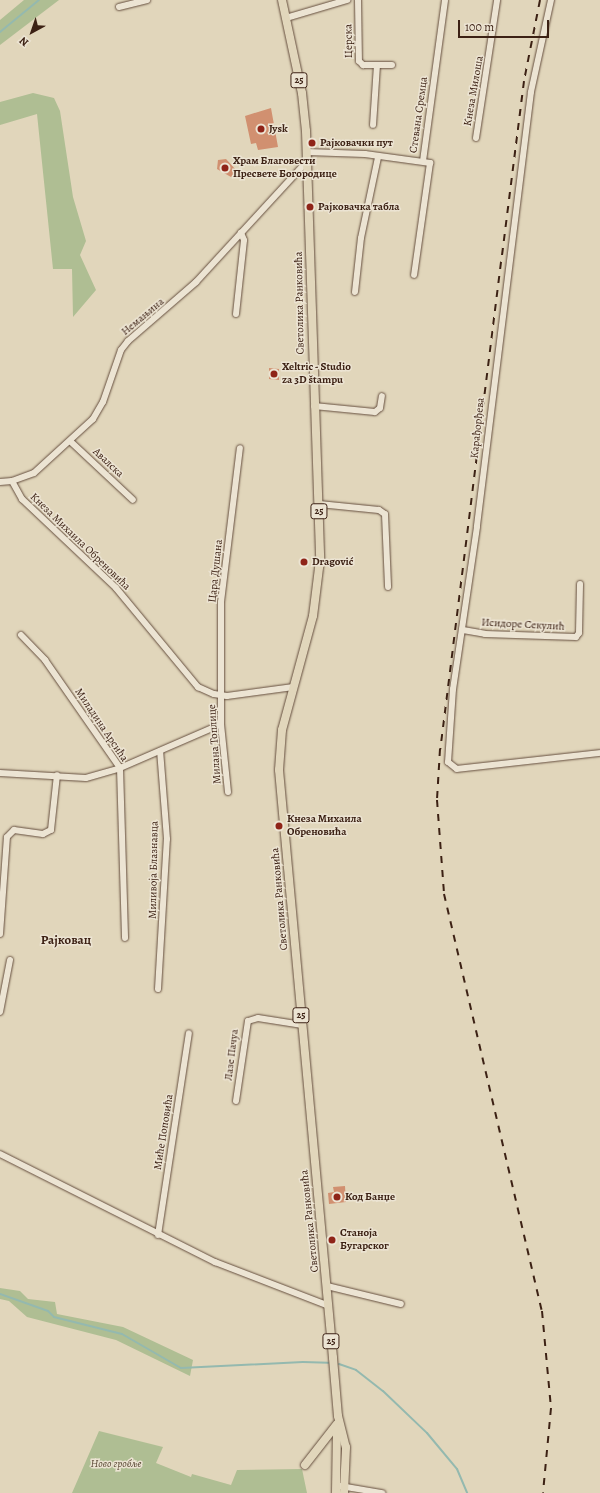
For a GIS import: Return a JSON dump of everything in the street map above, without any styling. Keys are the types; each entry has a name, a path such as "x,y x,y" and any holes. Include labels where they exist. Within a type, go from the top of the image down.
{"main road":[{"name":"25","path":"282,0 303,99 307,156"},
{"name":"Светолика Ранковића","path":"307,156 314,406 319,504 317,593 282,730 279,770 338,1420 346,1447 341,1486"},
{"path":"306,1465 338,1420"}],"street":[{"path":"119,7 147,0"},
{"path":"286,18 348,0"},
{"name":"Церска","path":"358,0 358,62 362,65 392,65"},
{"name":"Стевана Сремца","path":"414,275 430,163 423,161 445,0"},
{"name":"Кнеза Милоша","path":"476,138 497,0"},
{"name":"Карађорђева","path":"550,0 531,92 463,630 450,714 450,766 457,769 600,753"},
{"path":"373,125 377,65"},
{"path":"307,156 378,157 423,161"},
{"name":"Немањина","path":"0,482 12,481 34,473 70,441 98,412 116,360 128,341 176,302 241,233 307,156"},
{"path":"356,292 361,238 378,157"},
{"path":"236,314 244,240 241,233"},
{"path":"314,406 375,412 380,408 382,396"},
{"name":"Авалска","path":"70,441 133,500"},
{"name":"Цара Душана","path":"222,696 222,602 240,448"},
{"name":"Кнеза Михаила Обреновића","path":"12,481 25,502 116,588 192,681 202,690 222,696 293,687"},
{"path":"319,504 379,510 385,514 388,587"},
{"name":"Исидоре Секулић","path":"463,630 486,634 576,637 579,633 580,584"},
{"name":"Миладина Арсића","path":"21,635 45,660 120,768 125,938"},
{"name":"Милана Топлице","path":"222,696 221,724 228,792"},
{"path":"0,773 57,775 86,778 120,768 221,724"},
{"name":"Миливоја Блазнавца","path":"158,989 167,839 160,751"},
{"path":"0,934 7,837 14,830 43,834 51,830 57,775"},
{"path":"0,1012 10,960"},
{"name":"Лазе Пачуа","path":"236,1101 248,1020 258,1018 302,1025"},
{"name":"Миће Поповића","path":"158,1235 190,1033"},
{"path":"0,1154 158,1235 241,1273 328,1306"},
{"path":"327,1286 402,1304"},
{"path":"341,1486 356,1486 382,1493"}],"green space":[{"path":"24,0 59,0 0,45 0,20"},
{"path":"33,93 54,98 60,111 73,197 86,241 80,255 96,290 73,317 72,269 53,269 37,114 0,125 0,102"},
{"path":"0,1288 20,1291 28,1299 55,1302 57,1314 123,1327 193,1360 190,1376 116,1340 27,1317 9,1301 0,1299"},
{"name":"Ново гробље","path":"99,1431 163,1447 156,1463 191,1477 192,1474 231,1485 237,1470 302,1469 307,1493 72,1493"}],"building":[{"name":"Jysk","path":"271,108 278,147 258,150 256,143 251,144 245,116"},
{"name":"Храм Благовести Пресвете Богородице","path":"226,159 236,170 231,177 217,169 218,160"},
{"name":"Xeltric - Studio za 3D štampu","path":"269,368 279,369 279,380 269,379"},
{"name":"Код Банџе","path":"345,1186 346,1202 329,1204 328,1193 334,1192 333,1187"}],"waterway":[{"path":"0,32 39,0"},
{"path":"0,1294 48,1311 54,1317 122,1334 181,1368 303,1362 328,1363"},
{"path":"339,1364 356,1370 383,1391 427,1433 457,1469 467,1493"}],"railway":[{"path":"540,0 524,81 440,749 437,800 444,894 542,1311 551,1408 543,1493"}],"place":[{"name":"Jysk","path":"261,129"},
{"name":"Рајковачки пут","path":"312,143"},
{"name":"Храм Благовести Пресвете Богородице","path":"225,168"},
{"name":"Рајковачка табла","path":"310,207"},
{"name":"Xeltric - Studio za 3D štampu","path":"274,374"},
{"name":"Dragović","path":"304,562"},
{"name":"Кнеза Михаила Обреновића","path":"279,826"},
{"name":"Код Банџе","path":"337,1197"},
{"name":"Станоја Бугарског","path":"332,1240"}],"district":[{"name":"Рајковац","path":"66,940"}]}
